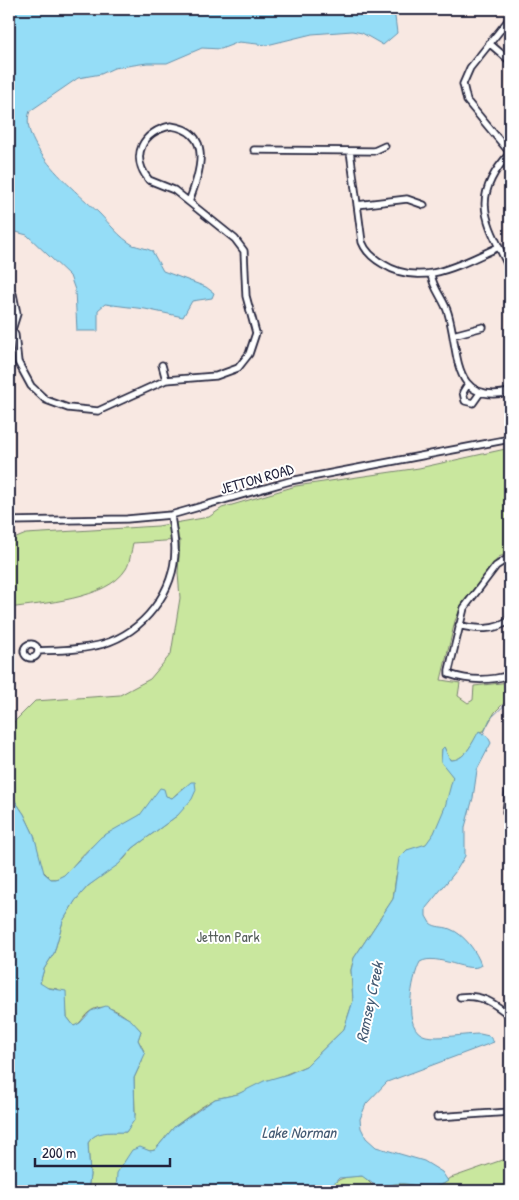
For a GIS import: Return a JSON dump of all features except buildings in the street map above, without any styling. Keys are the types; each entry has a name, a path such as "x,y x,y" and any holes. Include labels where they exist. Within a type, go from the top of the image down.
{"street":[{"path":"510,18 466,74 464,92 471,106 510,153 490,179 485,198 486,216 510,270"},
{"path":"489,43 510,61"},
{"path":"13,294 16,314 10,329 15,335 17,356 28,381 40,396 60,406 98,411 166,380 216,376 232,372 246,359 256,333 246,296 245,257 241,246 229,233 189,202 174,190 152,182 143,172 140,160 141,147 145,139 155,130 171,126 183,129 193,137 200,148 200,168 189,202"},
{"path":"254,150 374,152 384,146"},
{"path":"350,151 362,242 372,256 400,273 414,276 431,274 499,247"},
{"path":"357,205 403,200 424,205"},
{"path":"431,274 434,287 448,313 458,367 468,384 480,393 495,395 510,392"},
{"path":"453,335 482,327"},
{"path":"162,365 166,380"},
{"path":"468,384 463,392 465,401 473,402 480,393"},
{"name":"JETTON ROAD","path":"9,521 127,519 171,515 290,481 510,439"},
{"path":"38,651 104,644 128,632 142,622 157,604 171,575 175,548 171,515"},
{"path":"510,557 496,566 464,608 449,674 489,681 510,675"},
{"path":"459,624 468,628 485,628 505,624 510,620"},
{"path":"506,812 510,784"},
{"path":"460,997 473,996 489,1000 510,1016"},
{"path":"437,1117 510,1112"}],"green space":[{"name":"Jetton Park","path":"510,448 510,552 499,557 463,602 455,621 441,680 460,683 458,696 468,703 473,700 474,686 510,682 510,697 495,712 484,731 479,732 468,750 460,758 450,760 444,747 442,749 444,764 453,777 448,802 440,823 430,840 421,847 407,850 396,876 393,899 354,958 351,970 353,1001 344,1029 306,1066 238,1094 215,1099 174,1127 155,1150 150,1151 137,1148 116,1191 88,1191 90,1175 88,1143 95,1135 100,1133 126,1132 135,1115 134,1078 142,1061 144,1051 138,1040 141,1031 124,1015 110,1008 102,1007 88,1013 74,1026 67,1017 66,1004 58,989 43,987 40,983 44,969 54,953 63,921 75,901 88,886 124,859 133,848 178,815 184,787 172,798 165,796 164,791 138,818 97,842 63,876 51,879 42,870 34,835 24,814 9,792 9,727 35,701 120,695 150,679 171,654 180,598 178,573 180,540 133,543 126,569 117,579 89,594 56,602 9,608 9,541 26,534 158,526 209,517 222,508 296,486 419,468"},
{"path":"502,1160 510,1162 510,1191 328,1191 335,1182 343,1178 363,1176 374,1187 398,1182 424,1187 438,1186 444,1184 448,1179"}],"water":[{"path":"9,9 59,9 70,11 86,9 394,9 397,33 383,45 362,33 352,31 312,34 267,45 239,42 221,49 202,48 167,63 147,63 114,68 101,74 78,78 30,111 28,124 32,138 41,153 65,181 123,238 133,245 152,251 163,271 206,287 214,293 212,298 192,301 183,317 145,309 105,304 98,310 98,331 77,331 75,290 70,276 27,235 9,230"},
{"name":"Lake Norman","path":"479,731 488,737 491,743 477,770 473,798 465,827 465,856 456,871 426,908 426,916 432,925 455,931 465,939 473,949 481,965 469,967 435,960 420,962 414,979 411,1014 413,1024 418,1032 426,1036 480,1034 489,1036 494,1042 387,1082 366,1104 360,1119 361,1128 366,1138 376,1147 424,1161 442,1172 448,1181 439,1186 430,1187 397,1184 383,1191 362,1176 339,1178 328,1191 116,1191 117,1173 132,1150 140,1147 150,1151 155,1150 174,1127 215,1099 238,1094 264,1081 306,1066 344,1029 353,1001 351,970 354,958 393,899 399,858 407,850 426,844 434,833 445,807 453,777 441,762 442,749 444,747 450,760 460,758 468,750"},
{"path":"191,782 195,782 196,790 192,799 178,815 133,848 119,864 88,886 75,901 63,921 54,953 44,969 40,983 48,988 66,991 67,1017 74,1026 80,1023 91,1011 106,1006 131,1020 141,1031 138,1040 145,1054 134,1078 135,1119 126,1132 100,1134 88,1143 90,1175 88,1191 9,1191 9,792 24,814 34,835 44,873 51,879 56,879 64,875 101,837 140,815 160,788 164,789 166,796 172,798"}],"waterway":[{"name":"Ramsey Creek","path":"483,735 490,719 510,700"}]}
